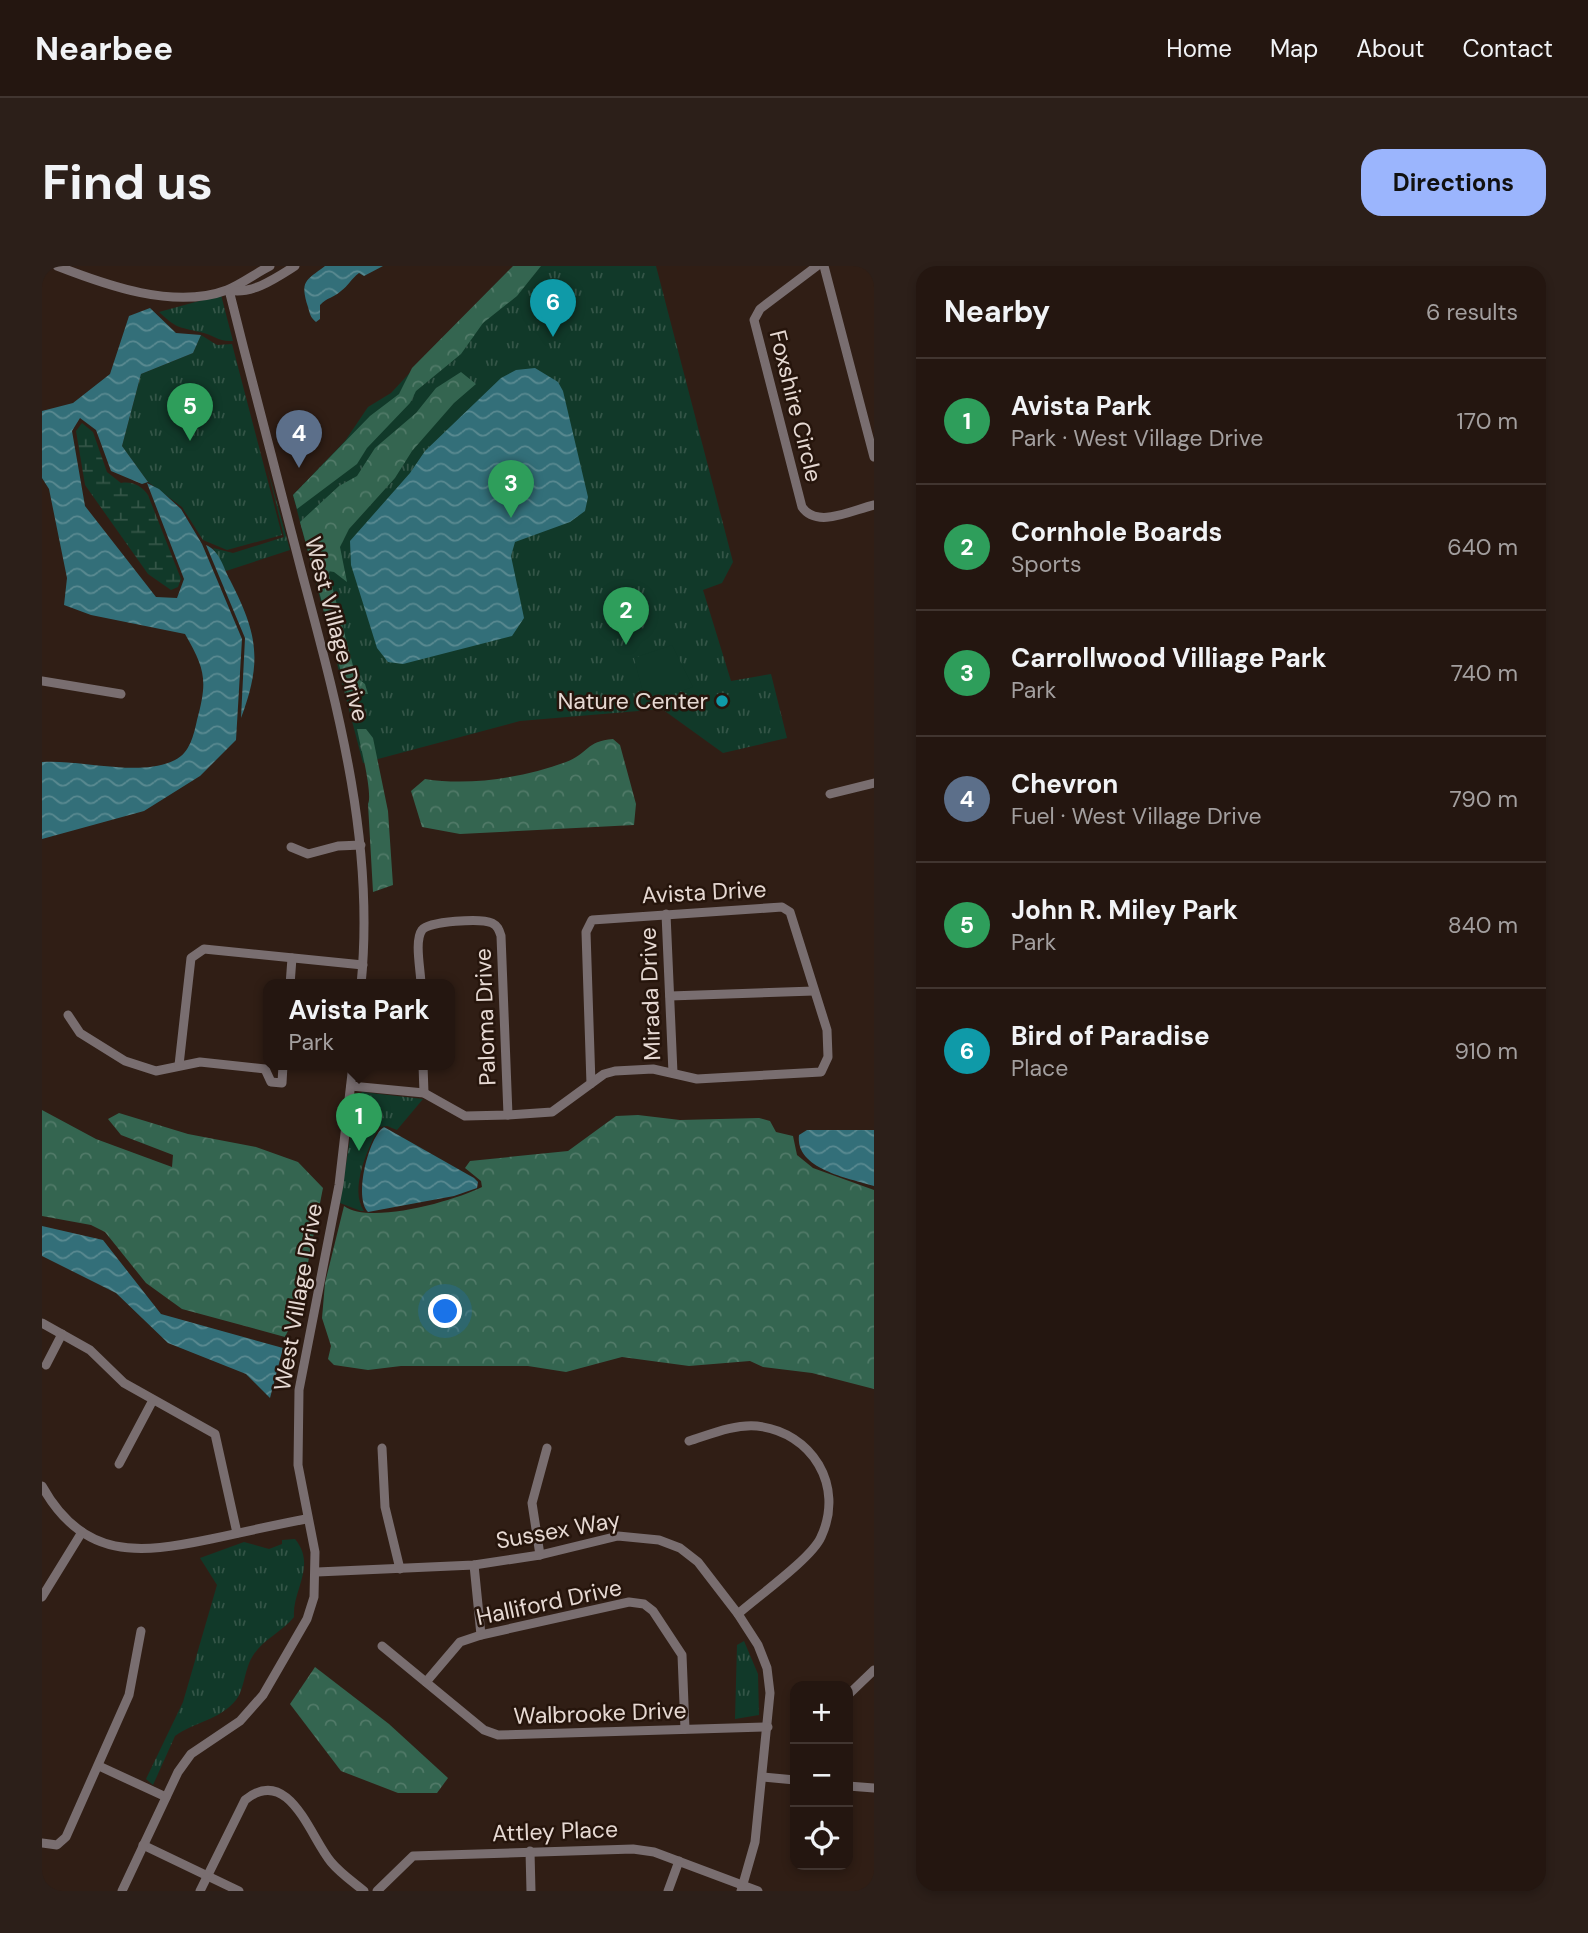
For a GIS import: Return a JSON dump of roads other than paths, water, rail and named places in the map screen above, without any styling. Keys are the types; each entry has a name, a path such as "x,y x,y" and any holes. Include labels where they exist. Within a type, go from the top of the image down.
{"street":[{"path":"57,266 107,285 146,294 199,296 229,290 270,266"},
{"path":"229,290 240,292 250,289 295,266"},
{"name":"Foxshire Circle","path":"817,266 760,309 754,320 802,507 808,516 819,519 874,505"},
{"path":"824,266 874,457"},
{"name":"West Village Drive","path":"229,290 345,734 361,845 362,979"},
{"path":"42,681 121,694"},
{"path":"830,794 874,783"},
{"path":"291,847 307,854 338,846 361,845"},
{"name":"Avista Drive","path":"351,1086 424,1093 464,1116 508,1115 552,1112 590,1084 615,1070 653,1069 697,1079 821,1072 828,1057 827,1030 796,922 790,912 782,907 599,917 592,920 586,932 590,1084"},
{"name":"Mirada Drive","path":"666,914 673,1073"},
{"name":"Paloma Drive","path":"421,979 419,934 425,927 434,923 489,922 498,927 501,936 508,1115"},
{"path":"179,1065 191,958 197,952 204,949 363,965"},
{"path":"290,979 292,958"},
{"path":"670,996 814,991"},
{"path":"68,1015 80,1033 125,1061 156,1071 200,1062 263,1069"},
{"path":"265,1070 271,1082 282,1083 283,1070"},
{"name":"West Village Drive","path":"121,1891 166,1797 191,1754 240,1721 263,1695 307,1619 317,1572 298,1465 297,1413 302,1363 339,1185 353,1070"},
{"path":"423,1070 424,1093"},
{"path":"42,1323 90,1350 124,1383 215,1434 237,1533"},
{"path":"46,1365 62,1334"},
{"path":"119,1464 153,1400"},
{"path":"689,1441 730,1428 756,1426 781,1431 801,1443 814,1456 824,1474 830,1495 821,1539 738,1614"},
{"path":"382,1448 385,1507 400,1569"},
{"path":"540,1555 532,1503 547,1448"},
{"path":"42,1486 52,1504 82,1532 110,1545 143,1550 306,1519"},
{"path":"44,1591 82,1532"},
{"name":"Sussex Way","path":"317,1572 474,1565 540,1555 618,1536 659,1540 680,1548 698,1562 738,1614 758,1645 767,1668 770,1693 768,1727 755,1842 742,1888"},
{"path":"474,1565 481,1635"},
{"name":"Halliford Drive","path":"426,1682 460,1642 629,1602 644,1604 653,1611 682,1655 685,1729"},
{"path":"42,1843 57,1845 66,1837 129,1695 141,1631"},
{"name":"Walbrooke Drive","path":"382,1646 484,1730 498,1735 768,1727"},
{"path":"853,1690 874,1670"},
{"path":"99,1766 166,1797"},
{"path":"762,1777 790,1780"},
{"path":"853,1786 874,1788"},
{"path":"200,1891 245,1800 255,1791 268,1789 303,1813 331,1861 364,1891"},
{"path":"143,1844 239,1891"},
{"name":"Attley Place","path":"377,1891 413,1856 633,1849 679,1861 742,1888 758,1891"},
{"path":"530,1851 531,1891"},
{"path":"667,1891 679,1861"}],"water":[{"path":"325,266 383,266 364,276 359,273 339,293 322,303 320,319 316,322 310,314 304,292 306,282"},
{"path":"150,308 176,333 201,335 193,353 141,374 122,446 148,482 142,484 111,471 96,430 80,418 72,431 85,506 156,597 177,598 184,579 147,483 159,489 181,509 202,544 242,639 236,740 200,776 144,811 42,839 42,762 128,768 161,765 175,760 188,748 193,737 203,695 203,675 185,634 91,615 64,605 67,578 49,489 42,478 42,411 73,403 110,374 129,316"},
{"path":"535,368 558,382 563,391 588,497 585,511 570,522 515,542 511,556 524,618 512,636 403,664 388,662 377,648 351,565 350,541 410,473 425,451 501,378 516,370"},
{"path":"206,545 215,551 221,560 251,632 254,663 248,698 241,718 245,638"},
{"path":"384,1127 474,1178 478,1182 477,1188 454,1196 368,1212 362,1194 365,1167 373,1142"},
{"path":"807,1130 874,1130 874,1186 814,1164 800,1147 799,1135"},
{"path":"42,1226 103,1240 161,1314 283,1348 270,1398 246,1374 168,1343 116,1293 42,1256"}],"place":[{"name":"Bird of Paradise","path":"553,337"},
{"name":"John R. Miley Park","path":"190,441"},
{"name":"Chevron","path":"299,468"},
{"name":"Carrollwood Villiage Park","path":"511,518"},
{"name":"Cornhole Boards","path":"626,645"},
{"name":"Nature Center","path":"722,701"},
{"name":"Avista Park","path":"359,1151"}]}
